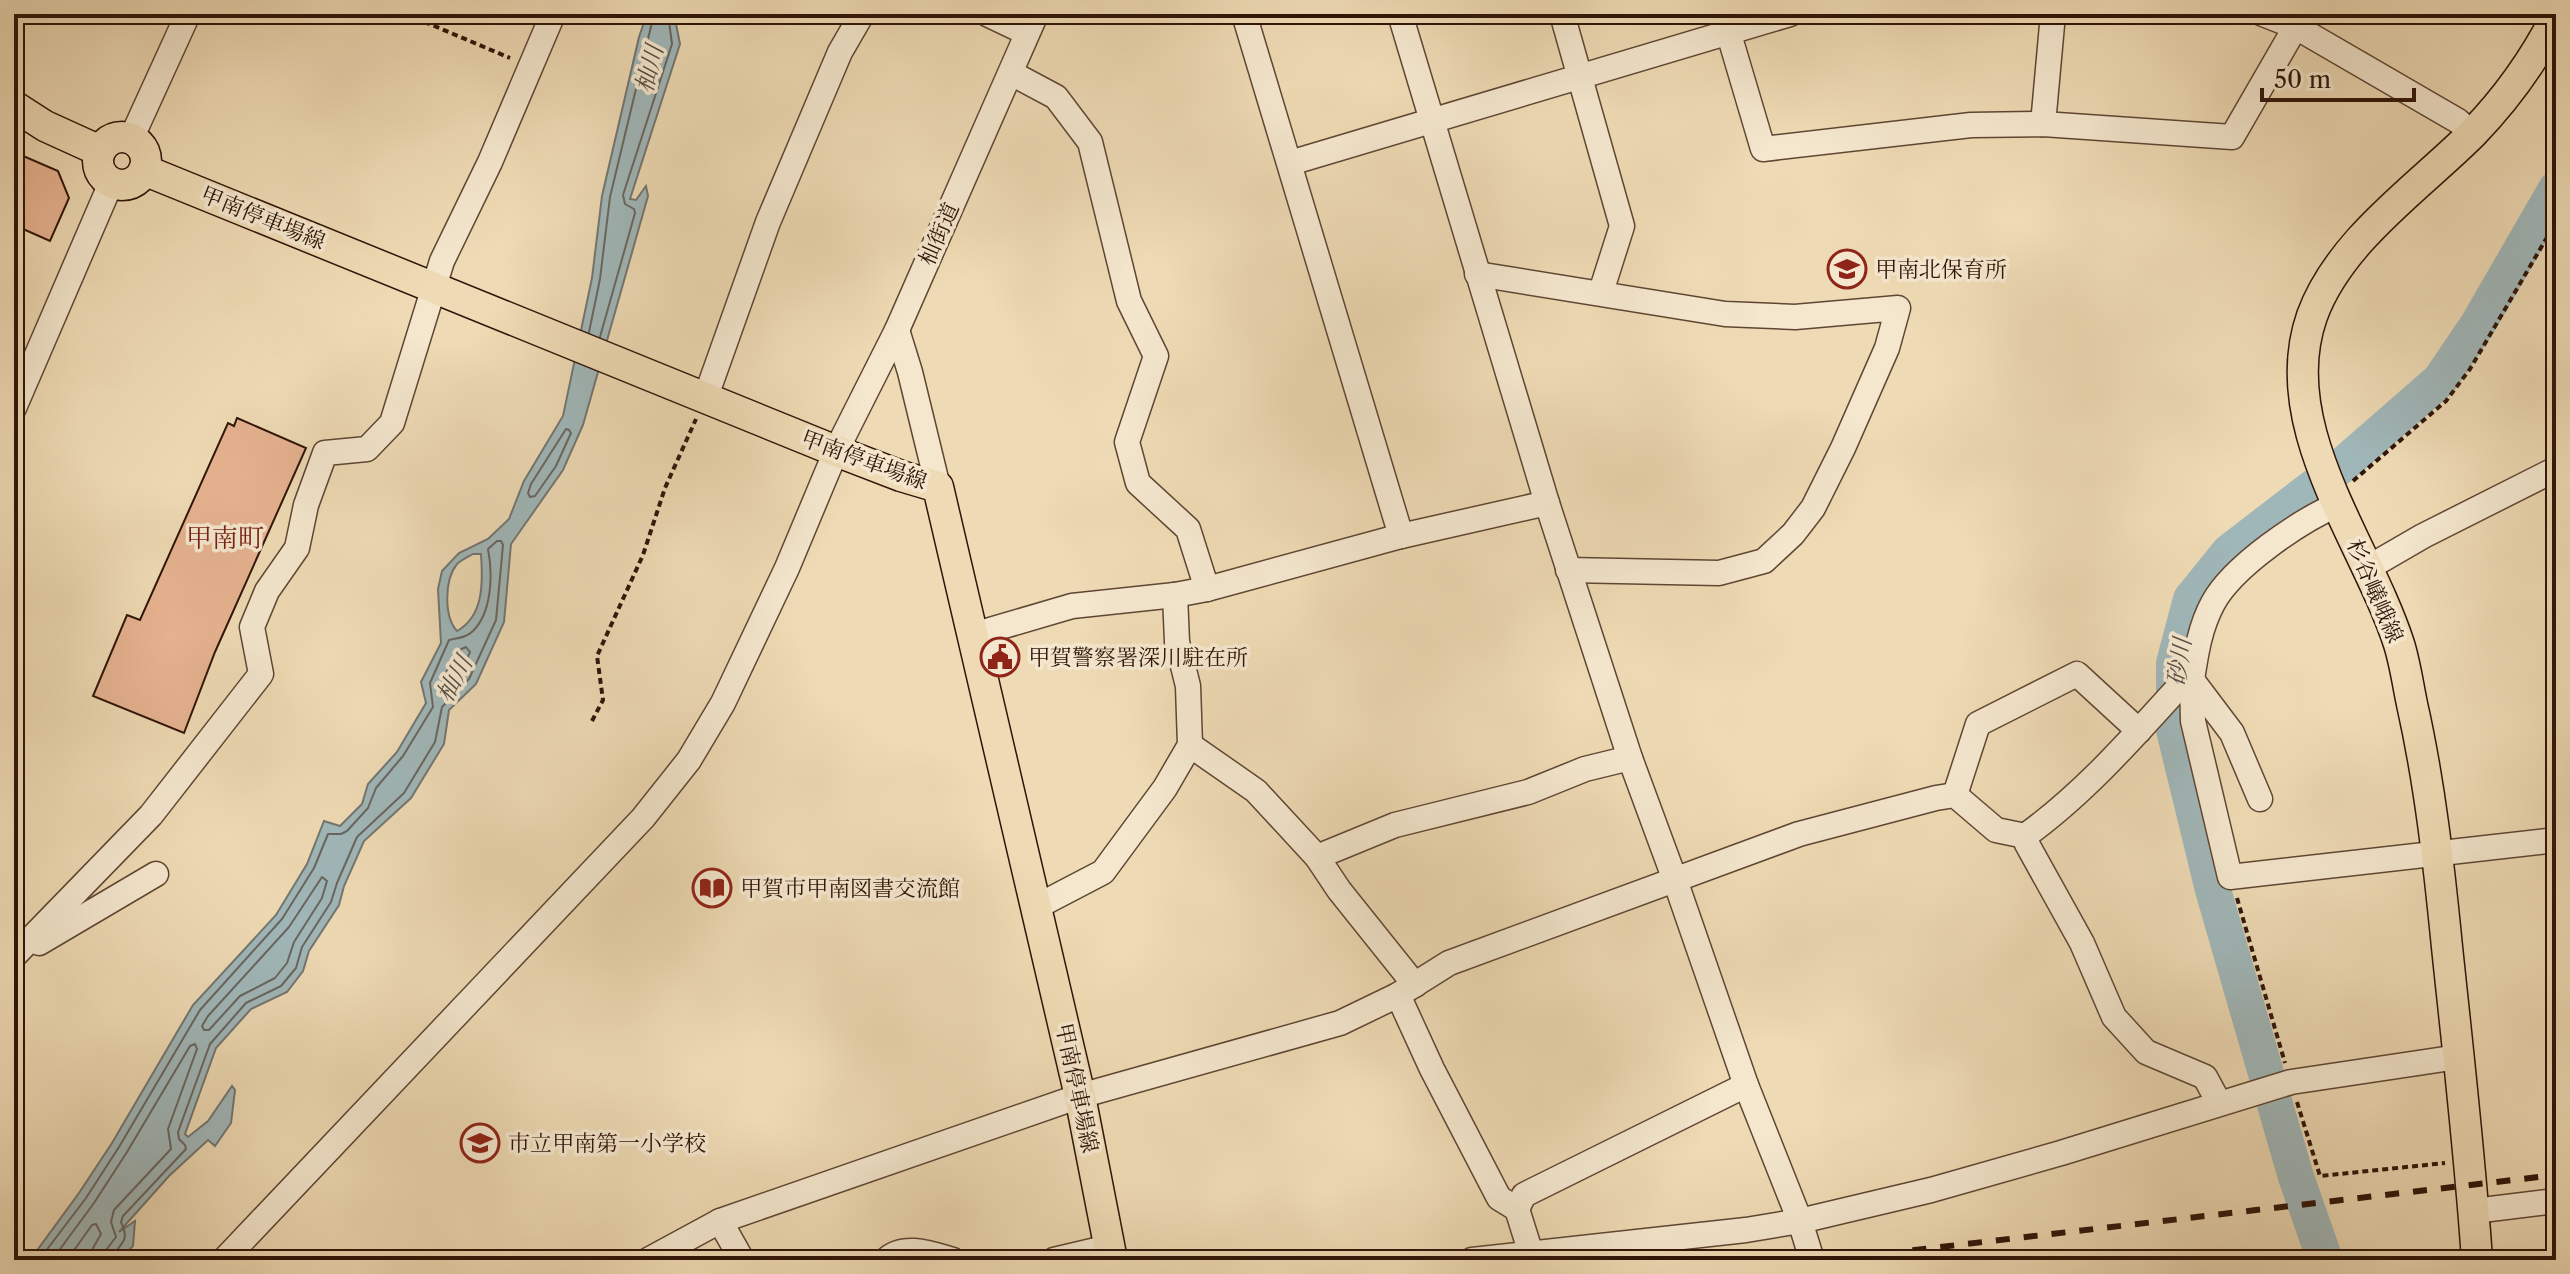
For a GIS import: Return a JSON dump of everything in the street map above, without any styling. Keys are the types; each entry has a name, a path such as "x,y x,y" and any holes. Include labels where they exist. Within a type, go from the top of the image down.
{"main road":[{"name":"杉谷嶬峨線","path":"2477,1260 2437,854 2419,737 2399,644 2307,423 2303,388 2305,348 2314,312 2335,271 2353,248 2472,133 2523,75 2556,15"},
{"path":"14,106 45,126 100,151"},
{"path":"115,138 131,139 145,155 141,176 130,184 111,183 99,171 100,151 115,138"},
{"name":"甲南停車場線","path":"144,170 836,451 938,487 1080,1096 1111,1253"}],"street":[{"path":"131,139 188,14"},
{"path":"16,952 151,815 261,674 252,627 267,591 297,548 306,505 325,453 367,449 392,423 444,293 442,261 490,162 553,14"},
{"path":"697,395 840,52 862,14"},
{"path":"987,14 1032,24"},
{"path":"1244,14 1401,536"},
{"path":"1400,14 1547,503 1630,758 1746,1085 1800,1221 1812,1260"},
{"path":"1562,14 1622,226 1601,292"},
{"path":"1290,163 1582,77 1726,23 1790,14"},
{"path":"2043,124 2053,14"},
{"path":"2263,14 2300,20 2472,133"},
{"path":"1726,23 1763,149 1971,125 2043,124 2232,137 2300,20"},
{"name":"杣街道","path":"224,1260 643,818 689,760 723,703 787,568 836,451 897,330 1032,24"},
{"path":"1011,73 1056,97 1090,142 1129,301 1156,356 1127,442 1138,483 1188,529 1207,589"},
{"path":"14,408 111,183"},
{"path":"1477,274 1725,314 1795,317 1898,308 1887,348 1813,508 1793,534 1764,561 1719,573 1568,570"},
{"path":"897,330 938,487"},
{"path":"2366,569 2423,536 2556,469"},
{"path":"2332,489 2319,513 2263,552 2222,589 2204,622 2188,680 2193,721 2230,877 2556,840"},
{"path":"973,635 1072,606 1207,589 1401,536 1547,503"},
{"path":"1036,907 1103,872 1165,788 1190,745 1188,686 1177,642 1175,595"},
{"path":"1955,795 1978,724 2077,674 2139,731"},
{"path":"2025,836 2108,763 2188,680"},
{"path":"2188,680 2232,733 2260,799"},
{"path":"1190,745 1256,791 1317,857 1407,990 1432,1069 1499,1198 1517,1209 1532,1257"},
{"path":"1317,857 1395,825 1528,792 1585,769 1630,758"},
{"path":"648,1260 720,1221 1080,1096 1340,1023 1407,990 1449,963 1799,834 1955,795 1996,830 2025,836"},
{"path":"2025,836 2082,943 2114,1017 2146,1052 2205,1077 2219,1103"},
{"path":"16,952 42,942 156,874"},
{"path":"1472,1260 1532,1257 1800,1221 1931,1190 2251,1093 2288,1084 2458,1057"},
{"path":"1517,1209 1524,1195 1746,1085"},
{"path":"2474,1211 2556,1201"},
{"path":"720,1221 742,1260"},
{"path":"886,1260 901,1251 950,1259"},
{"path":"1054,1260 1111,1253"}],"path":[{"path":"406,14 531,67"},
{"path":"2332,489 2446,401 2470,369 2556,222"},
{"path":"592,721 603,700 597,656 643,555 697,395"}],"water":[{"name":"杣川","path":"647,14 676,14 680,44 630,199 636,200 646,186 648,196 583,425 563,470 511,544 504,622 476,684 449,710 444,744 411,798 364,841 339,905 309,951 303,971 287,992 251,1009 216,1048 185,1134 188,1137 208,1121 232,1086 235,1090 231,1123 215,1146 208,1140 169,1176 119,1232 135,1221 133,1246 119,1260 30,1260 112,1143 193,1005 276,915 307,864 324,821 340,826 362,804 368,784 397,752 426,703 421,682 441,643 438,589 442,571 459,553 488,539 509,519 524,481 563,416 592,278 602,196","holes":["473,554 481,554 482,576 477,607 466,625 457,631 448,608 450,579 459,563"]}],"building":[{"path":"14,152 58,171 69,198 50,241 14,225"},
{"path":"237,418 306,448 215,652 184,733 93,696 127,615 140,620 228,423 234,426"}],"waterway":[{"name":"砂川","path":"2325,1260 2296,1177 2213,890 2174,730 2174,663 2191,599 2229,552 2345,463 2440,380 2478,324 2556,189"}],"railway":[{"path":"1829,1260 2556,1175"}],"place":[{"name":"甲南北保育所","path":"1847,269"},
{"name":"甲賀警察署深川駐在所","path":"1000,657"},
{"name":"甲賀市甲南図書交流館","path":"712,888"},
{"name":"市立甲南第一小学校","path":"480,1143"}],"district":[{"name":"甲南町","path":"225,538"}]}
